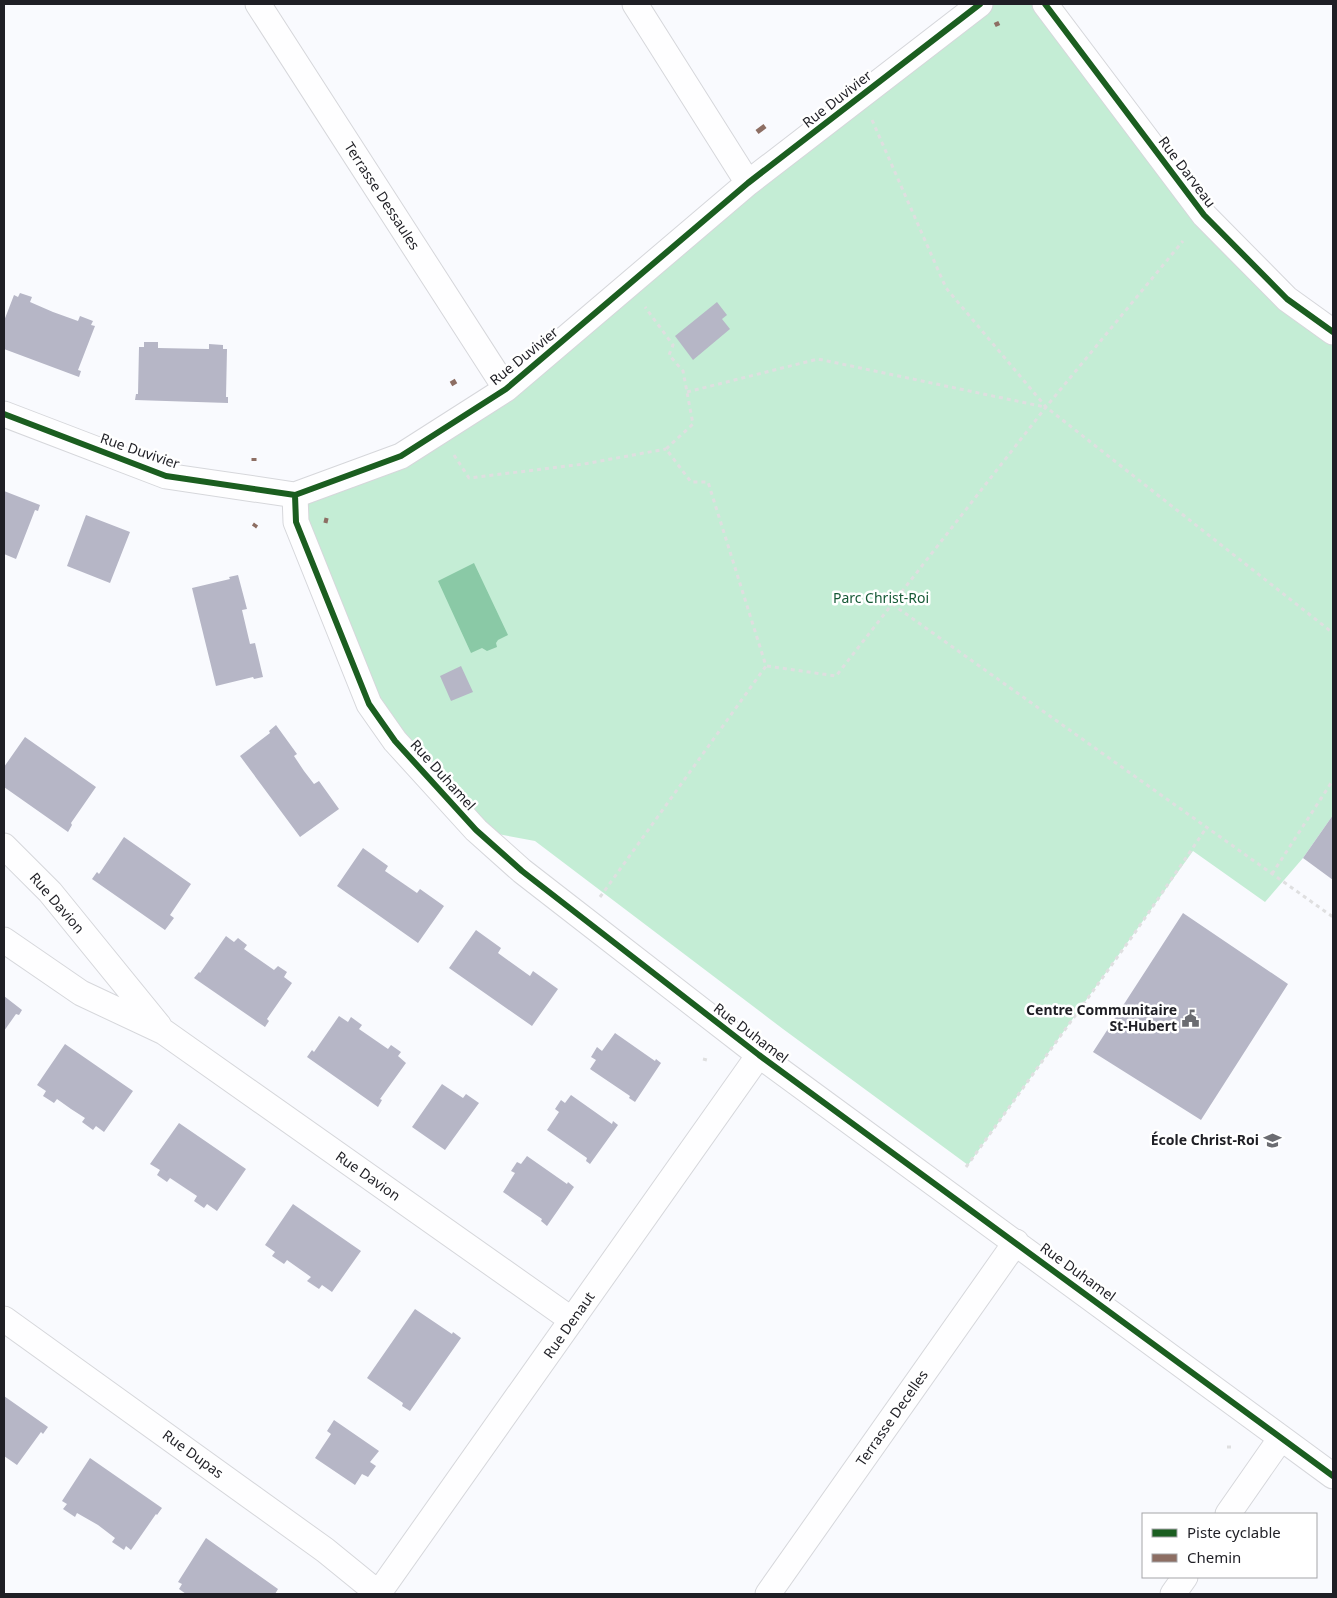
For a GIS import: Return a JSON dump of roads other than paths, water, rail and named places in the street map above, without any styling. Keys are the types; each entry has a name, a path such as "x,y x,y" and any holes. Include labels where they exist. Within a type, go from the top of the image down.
{"street":[{"name":"Terrasse Dessaules","path":"258,4 506,389"},
{"path":"635,4 748,184"},
{"name":"Rue Duvivier","path":"4,414 166,476 294,495 401,456 506,389 748,184 980,4"},
{"name":"Rue Darveau","path":"1044,4 1204,215 1287,299 1333,332"},
{"name":"Rue Duhamel","path":"294,495 296,522 369,704 395,741 476,830 522,871 759,1055 1333,1476"},
{"name":"Rue Davion","path":"4,846 50,892 164,1032"},
{"name":"Rue Davion","path":"4,940 81,993 164,1032 572,1320"},
{"name":"Rue Denaut","path":"378,1594 759,1055"},
{"name":"Terrasse Decelles","path":"768,1594 1016,1242"},
{"name":"Rue Dupas","path":"4,1319 325,1550 378,1594"},
{"path":"1229,1513 1281,1438"},
{"path":"1173,1594 1184,1578"}],"place":[{"name":"Centre Communitaire St-Hubert","path":"1191,1018"},
{"name":"École Christ-Roi","path":"1273,1140"}],"park label":[{"name":"Parc Christ-Roi","path":"881,598"}]}
